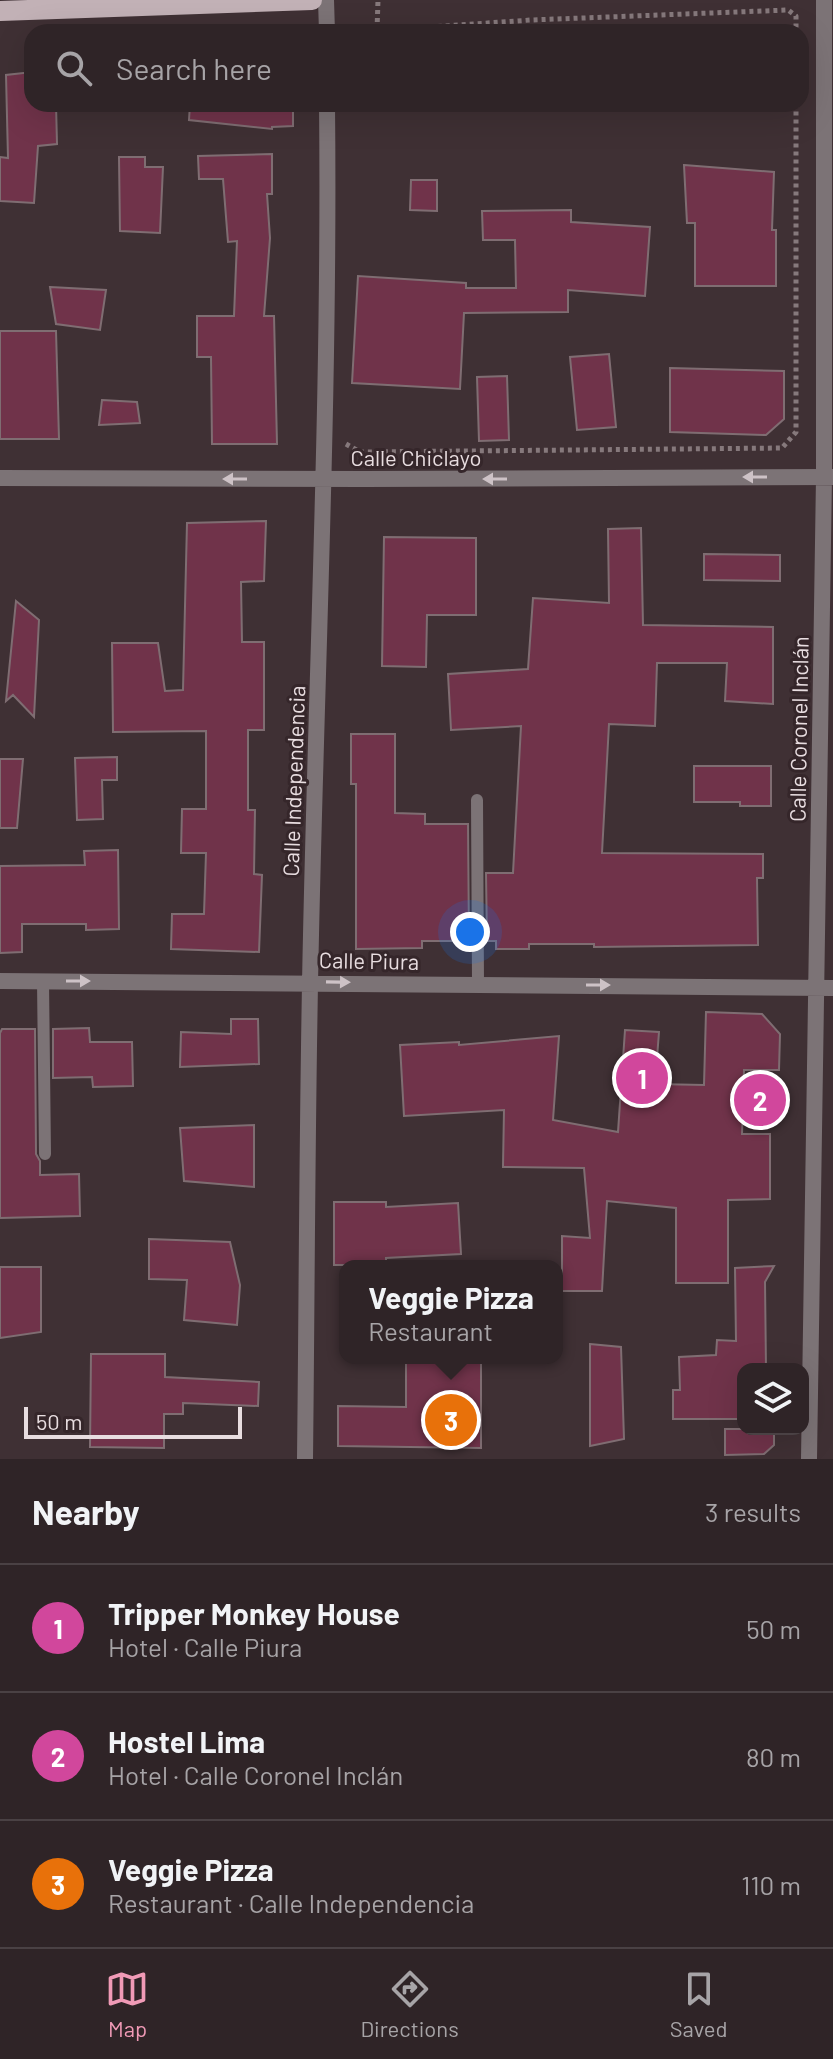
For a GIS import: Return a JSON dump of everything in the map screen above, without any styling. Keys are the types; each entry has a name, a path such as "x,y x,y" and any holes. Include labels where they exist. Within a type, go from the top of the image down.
{"main road":[{"path":"0,11 312,0"}],"street":[{"path":"326,0 327,24"},
{"name":"Calle Coronel Inclán","path":"809,1459 826,988 829,477 824,0"},
{"name":"Calle Independencia","path":"305,1459 310,982 329,248 327,112"},
{"name":"Calle Chiclayo","path":"0,478 829,477"},
{"name":"Calle Piura","path":"0,981 826,988"}],"lane":[{"path":"477,800 478,984"},
{"path":"43,981 45,1154"}],"path":[{"path":"377,24 378,0"},
{"path":"469,24 788,10 796,16 796,24"},
{"path":"346,444 360,452 782,448 796,432 796,112"}],"building":[{"path":"24,73 24,112 56,112 57,144 38,146 34,203 0,201 0,157 8,158 6,75"},
{"path":"190,112 293,112 293,126 272,129 189,120"},
{"path":"272,154 272,194 267,194 270,238 264,316 274,316 277,444 212,444 211,357 197,357 197,316 234,316 237,241 228,242 223,179 199,179 198,156"},
{"path":"119,157 145,157 145,167 163,167 160,233 120,231"},
{"path":"684,165 774,172 772,230 776,230 776,286 695,286 695,223 687,223"},
{"path":"411,180 437,180 437,211 410,210"},
{"path":"571,210 571,222 650,227 645,296 568,290 568,312 464,313 460,389 352,383 358,276 466,283 466,288 516,288 515,240 483,240 482,211"},
{"path":"50,287 106,290 100,330 56,324"},
{"path":"0,331 56,331 59,439 0,439"},
{"path":"609,354 616,427 577,430 570,357"},
{"path":"670,368 784,371 784,419 766,435 670,432"},
{"path":"507,376 509,440 479,441 477,377"},
{"path":"102,400 137,402 140,423 99,425"},
{"path":"266,521 264,581 241,582 242,642 264,642 264,730 248,730 248,810 255,810 254,874 262,875 259,952 171,949 172,914 204,914 206,853 181,853 182,809 206,809 206,731 113,732 112,643 158,643 165,691 183,690 187,523"},
{"path":"641,528 643,625 773,627 773,704 725,701 727,663 657,663 655,726 609,724 602,853 763,854 763,878 757,878 758,945 594,947 594,944 529,944 529,949 496,949 496,941 487,941 486,873 513,873 521,726 451,730 448,674 528,669 533,598 609,603 608,529"},
{"path":"384,537 476,538 476,615 427,615 426,667 382,666"},
{"path":"704,554 780,555 780,581 704,580"},
{"path":"16,601 39,620 34,717 13,695 6,701"},
{"path":"351,734 395,734 395,813 425,814 425,824 468,824 469,941 422,941 422,948 356,949 356,784 351,784"},
{"path":"117,757 117,780 102,780 103,819 77,820 75,758"},
{"path":"0,759 23,759 17,828 0,828"},
{"path":"694,766 771,766 771,806 694,802"},
{"path":"118,850 119,929 86,930 86,924 22,924 22,952 0,953 0,866 85,865 84,851"},
{"path":"706,1012 762,1014 780,1034 779,1070 744,1070 742,1134 770,1134 770,1199 728,1200 728,1283 676,1283 676,1208 607,1201 602,1291 563,1291 562,1236 590,1238 584,1168 503,1167 504,1110 404,1116 400,1045 459,1042 459,1045 559,1036 553,1120 618,1132 625,1030 659,1032 655,1084 704,1085"},
{"path":"231,1019 258,1019 259,1064 180,1067 181,1032 231,1034"},
{"path":"89,1028 90,1042 132,1042 133,1086 93,1087 92,1077 53,1078 53,1029"},
{"path":"2,1029 35,1029 36,1154 40,1161 40,1175 79,1174 80,1216 0,1218"},
{"path":"254,1125 254,1187 184,1181 180,1128"},
{"path":"334,1202 386,1202 386,1207 458,1203 461,1254 339,1260 339,1265 334,1265"},
{"path":"149,1239 230,1242 240,1285 237,1325 184,1320 187,1280 149,1279"},
{"path":"774,1266 765,1282 766,1363 737,1363 737,1419 673,1419 673,1390 680,1390 679,1357 716,1355 717,1340 736,1341 735,1268"},
{"path":"0,1267 41,1267 41,1332 0,1338"},
{"path":"590,1344 621,1347 624,1439 590,1446"},
{"path":"91,1354 165,1354 165,1377 259,1382 258,1406 183,1403 183,1414 164,1414 164,1448 90,1447"},
{"path":"406,1364 481,1364 481,1448 338,1446 338,1406 406,1407"},
{"path":"725,1429 737,1429 737,1435 774,1435 774,1445 764,1454 725,1455"}],"place":[{"name":"Tripper Monkey House","path":"642,1078"},
{"name":"Hostel Lima","path":"760,1100"},
{"name":"Veggie Pizza","path":"451,1420"}]}
